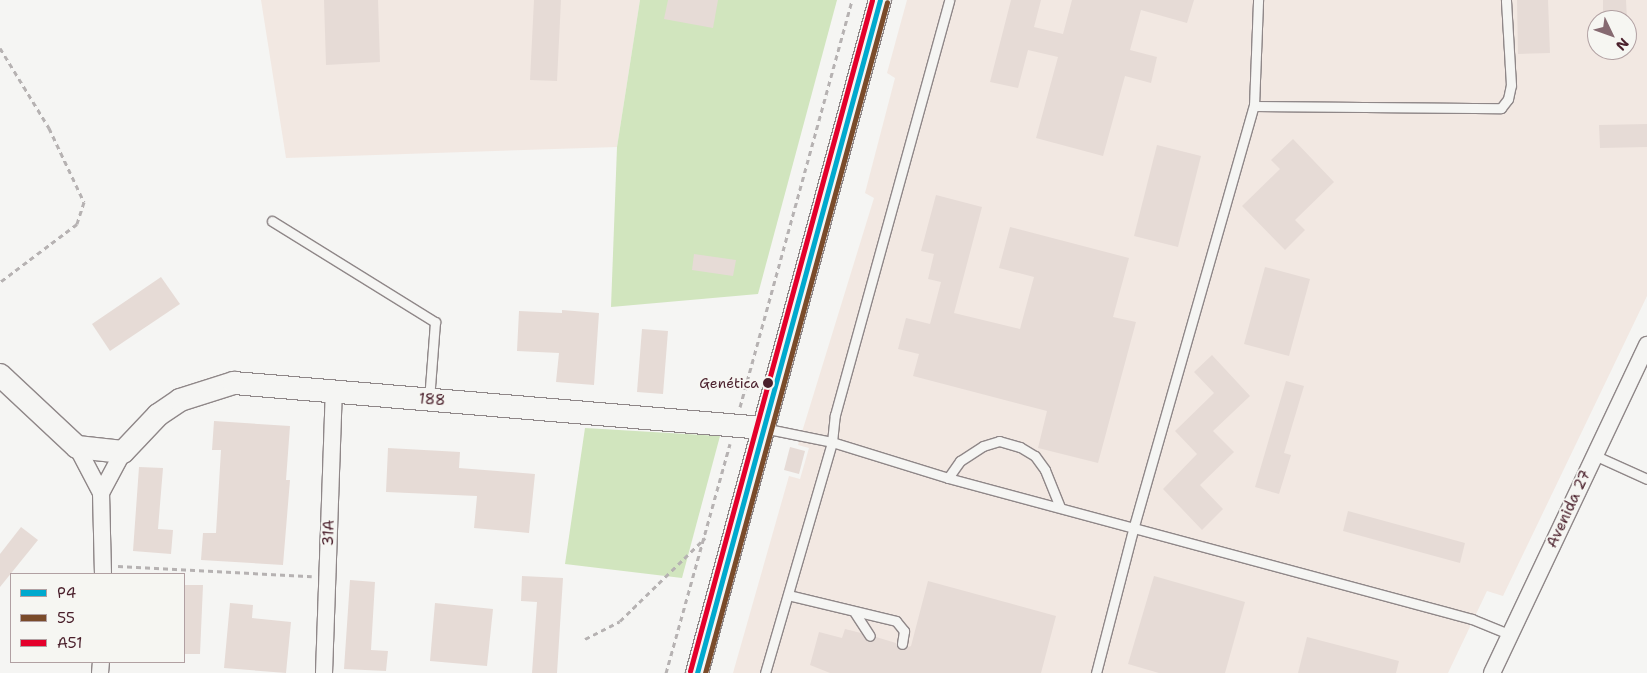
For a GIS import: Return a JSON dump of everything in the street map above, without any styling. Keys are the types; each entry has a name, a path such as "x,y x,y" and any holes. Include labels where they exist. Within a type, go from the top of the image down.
{"street":[{"path":"697,673 880,0"},
{"name":"Avenida 27","path":"1492,673 1647,345"},
{"path":"0,374 76,448 101,493 104,570"},
{"name":"188","path":"123,452 158,414 180,400 234,384 763,428"},
{"name":"31A","path":"324,673 334,392"},
{"path":"76,448 123,452 101,493"}],"lane":[{"path":"765,673 832,442 835,414 949,0"},
{"path":"1096,673 1134,526 1254,106 1258,0"},
{"path":"1254,106 1501,108 1508,99 1511,85 1506,0"},
{"path":"272,221 435,322 429,400"},
{"path":"763,428 832,442 948,478 1134,526 1472,619 1511,634"},
{"path":"948,478 960,461 983,446 999,441 1020,447 1034,456 1045,470 1060,507"},
{"path":"1594,455 1647,479"},
{"path":"788,594 855,613 896,621 904,631 902,644"},
{"path":"855,613 870,636"}],"path":[{"path":"666,673 705,538 852,0"},
{"path":"0,48 49,128 84,202 77,224 0,282"},
{"path":"585,639 620,621 705,538"},
{"path":"104,570 327,577"}],"shaded area":[{"path":"261,0 640,0 617,147 286,158"},
{"path":"907,0 1647,0 1647,296 1503,596 1487,591 1448,673 733,673 789,476 800,479 809,448 798,445 874,198 865,193 895,78 887,73"}],"green space":[{"path":"640,0 837,0 758,294 611,307 617,147"},
{"path":"585,428 720,436 682,578 565,564"}],"building":[{"path":"324,0 378,0 380,62 326,65"},
{"path":"534,0 561,0 557,81 530,80"},
{"path":"668,0 718,0 713,28 664,19"},
{"path":"1011,0 1041,0 1034,27 1063,34 1072,0 1194,0 1187,23 1141,10 1130,50 1157,57 1151,83 1125,76 1103,156 1036,138 1058,57 1028,50 1018,88 990,82"},
{"path":"1517,0 1548,0 1550,53 1518,54"},
{"path":"1603,0 1626,0 1626,10 1603,10"},
{"path":"1647,124 1647,147 1600,148 1599,125"},
{"path":"1293,139 1334,182 1295,220 1305,230 1285,250 1242,206 1280,169 1271,160"},
{"path":"1157,145 1201,156 1178,247 1134,236"},
{"path":"936,195 982,207 954,313 1020,329 1034,277 999,268 1010,227 1129,258 1113,317 1136,322 1098,463 1038,448 1047,411 913,376 919,354 898,349 906,318 930,324 941,282 928,279 934,254 921,251"},
{"path":"694,254 736,260 733,276 692,270"},
{"path":"1265,267 1310,279 1289,356 1244,344"},
{"path":"161,277 180,304 110,351 92,324"},
{"path":"562,310 599,313 594,385 556,382 559,353 517,351 519,311 562,313"},
{"path":"642,329 668,331 663,394 637,392"},
{"path":"1212,355 1250,396 1213,431 1234,452 1200,485 1223,509 1202,530 1163,489 1197,454 1175,431 1214,393 1194,372"},
{"path":"1286,381 1304,386 1284,453 1291,455 1279,494 1255,487"},
{"path":"214,421 290,426 286,480 290,480 283,565 201,560 203,533 216,533 221,450 212,450"},
{"path":"790,447 805,451 799,474 784,470"},
{"path":"388,448 460,452 459,468 535,474 529,533 474,528 477,496 386,492"},
{"path":"139,467 163,468 158,529 173,530 171,554 133,551"},
{"path":"1348,511 1465,543 1460,563 1343,531"},
{"path":"21,527 38,540 0,587 0,554"},
{"path":"522,576 563,578 557,673 532,673 537,602 521,601"},
{"path":"1154,576 1245,602 1225,673 1159,673 1128,664"},
{"path":"350,580 375,582 371,650 388,651 386,671 344,669"},
{"path":"928,581 1056,616 1041,673 830,673 810,665 819,632 842,638 845,629 861,633 868,642 876,637 896,643 901,650 911,646"},
{"path":"185,585 203,585 200,654 185,654"},
{"path":"230,603 253,605 252,618 291,622 286,673 224,668"},
{"path":"435,603 493,609 487,666 430,661"},
{"path":"1307,637 1399,661 1396,673 1298,673"}],"transit line":[{"name":"A51","path":"690,671 872,0"},
{"name":"P4","path":"697,673 880,0"},
{"name":"55","path":"705,673 887,2"}],"place":[{"name":"Genética","path":"768,383"}]}
